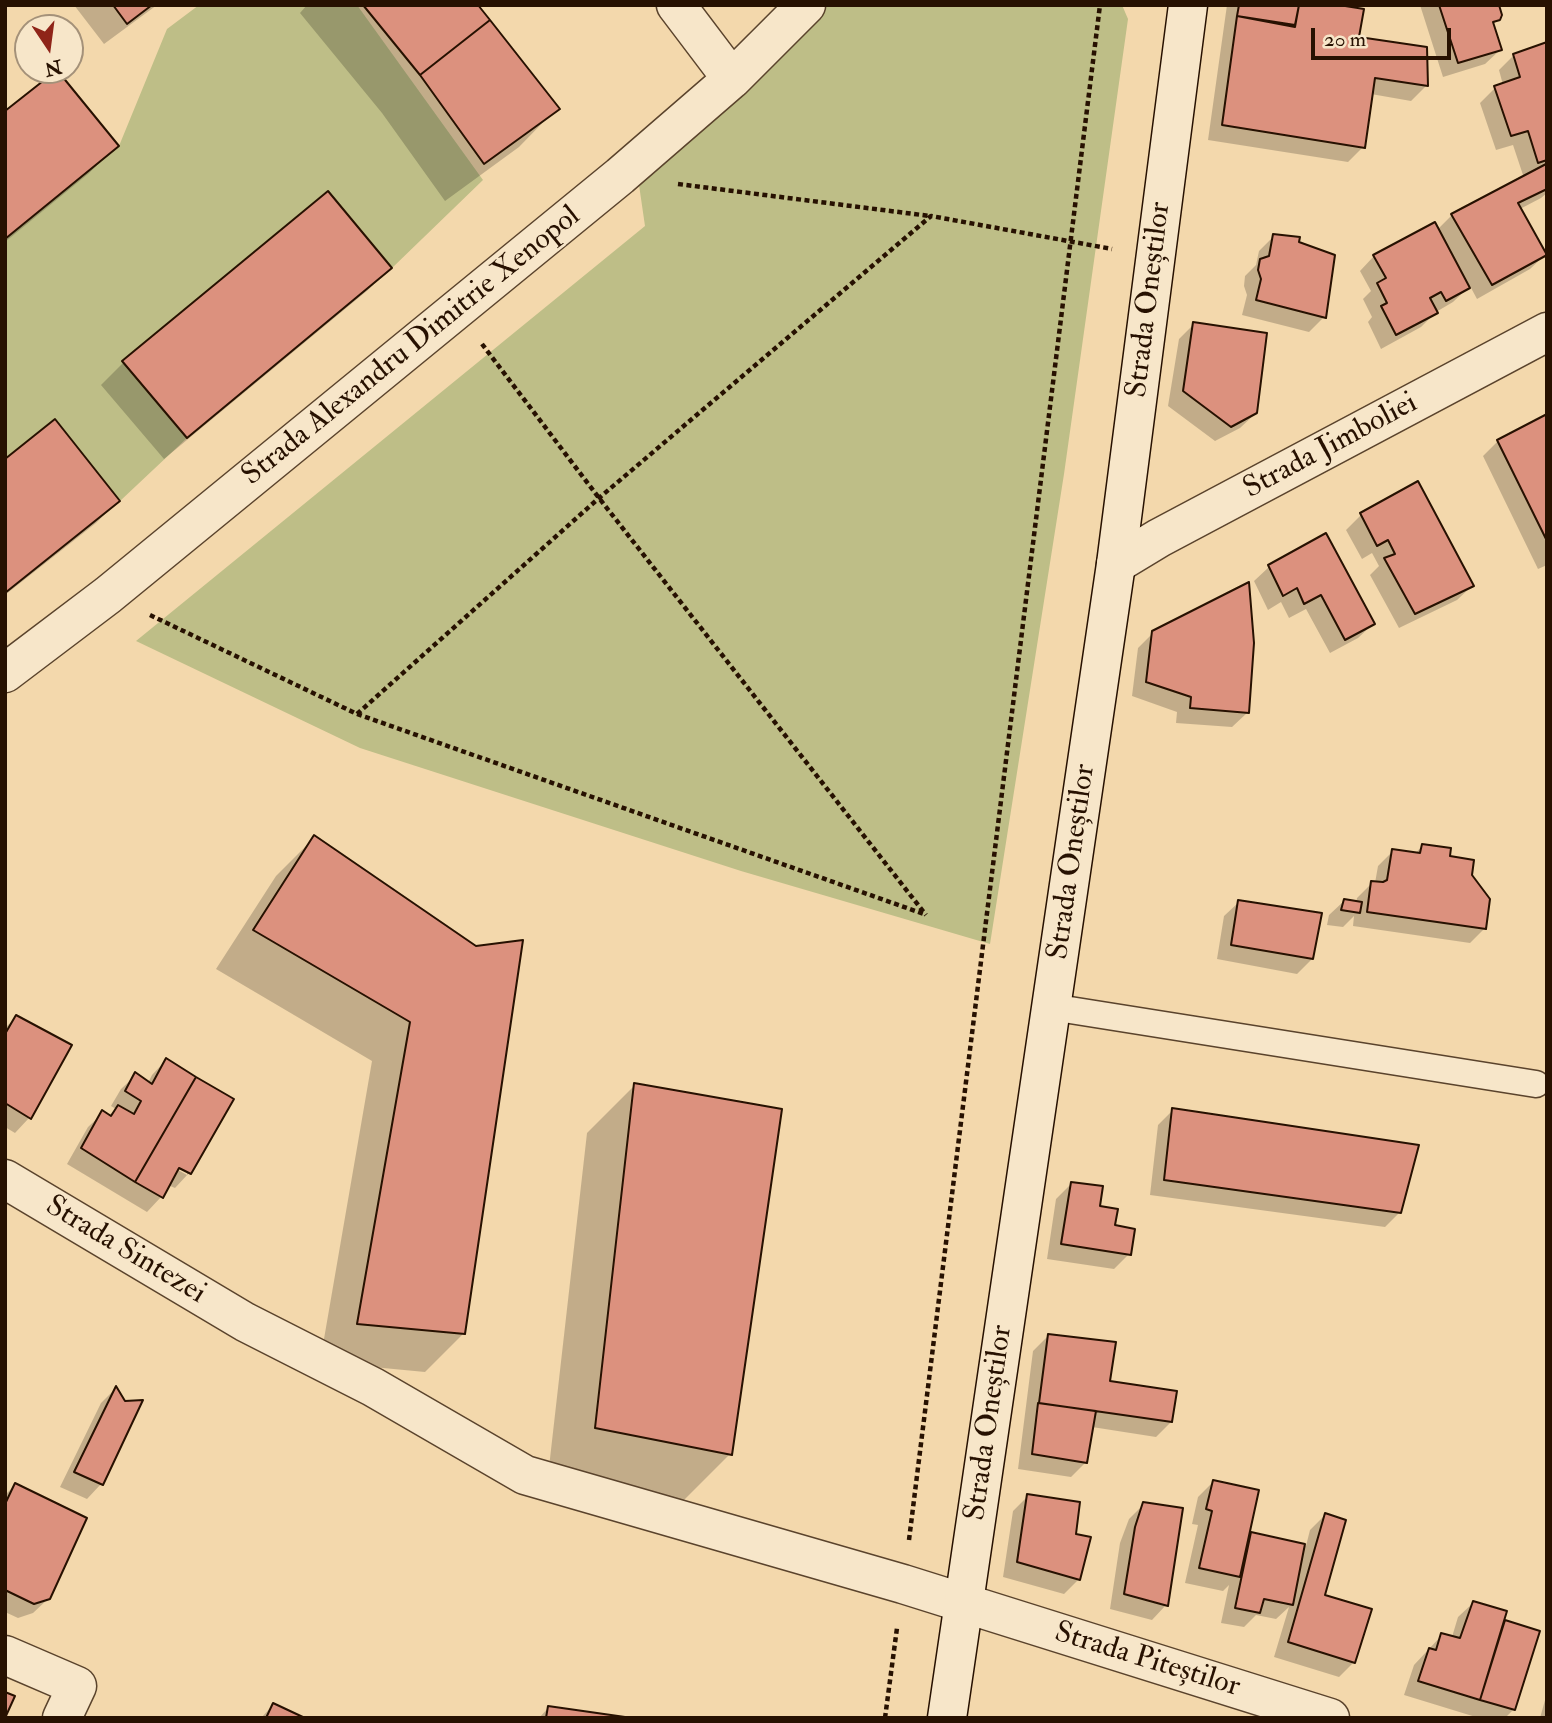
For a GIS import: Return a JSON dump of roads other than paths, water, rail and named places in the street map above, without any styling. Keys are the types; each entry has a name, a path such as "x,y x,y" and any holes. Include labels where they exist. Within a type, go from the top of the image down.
{"street":[{"path":"676,5 732,79"},
{"name":"Strada Alexandru Dimitrie Xenopol","path":"5,673 108,595 620,177 732,79 806,5"},
{"name":"Strada Oneștilor","path":"947,1718 1116,564 1188,5"},
{"name":"Strada Jimboliei","path":"1116,564 1159,538 1547,332"},
{"name":"Strada Sintezei","path":"5,1179 245,1322 373,1387 525,1475 904,1584"},
{"name":"Strada Piteștilor","path":"904,1584 1330,1718"},
{"path":"5,1655 70,1702"}],"lane":[{"path":"1051,1007 1536,1084"}]}
